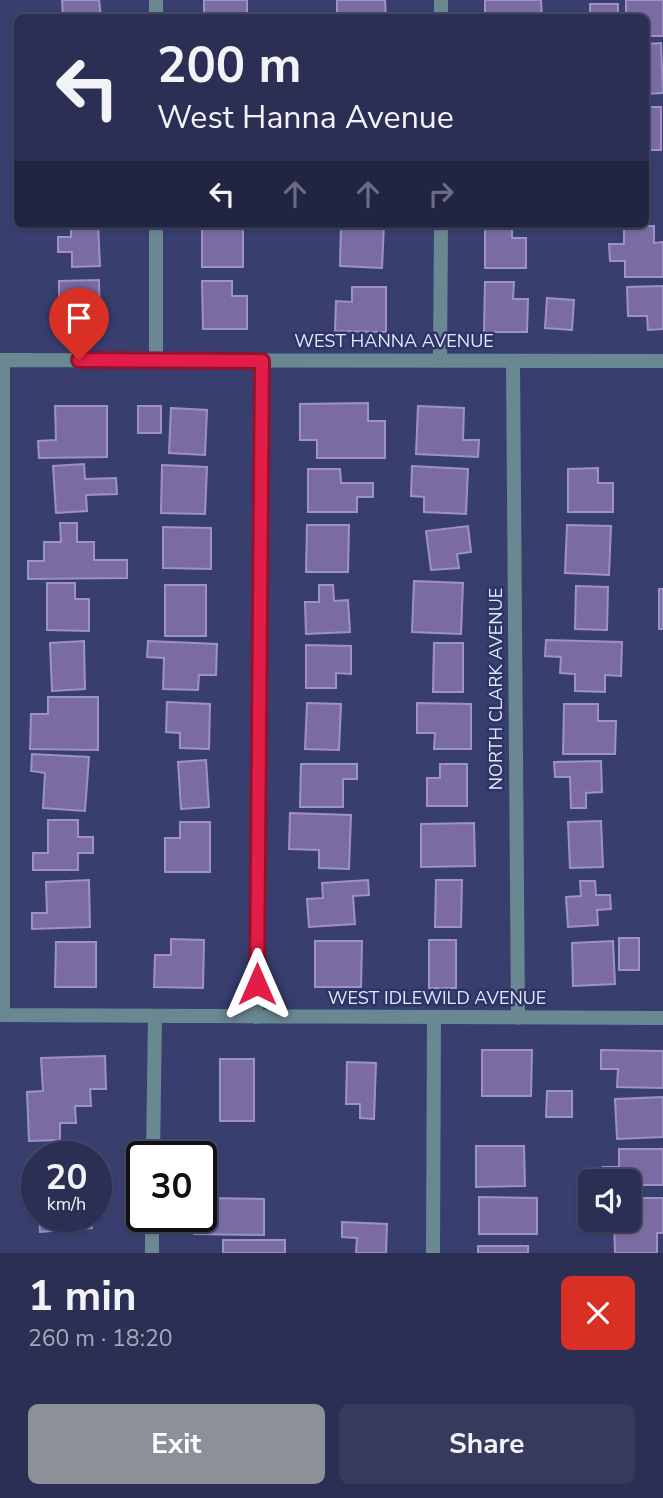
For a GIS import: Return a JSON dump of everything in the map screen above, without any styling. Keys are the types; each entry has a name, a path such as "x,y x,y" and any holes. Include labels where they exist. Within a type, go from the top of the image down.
{"street":[{"path":"156,228 156,361"},
{"path":"440,361 441,228"},
{"path":"1,360 1,1016"},
{"name":"WEST HANNA AVENUE","path":"1,360 663,361"},
{"path":"256,1017 262,361"},
{"name":"NORTH CLARK AVENUE","path":"513,361 518,1018"},
{"name":"WEST IDLEWILD AVENUE","path":"1,1016 663,1018"},
{"path":"153,1141 155,1016"},
{"path":"433,1253 434,1017"},
{"path":"152,1232 152,1253"}],"building":[{"path":"62,0 99,0 101,14 63,14"},
{"path":"204,0 247,0 247,14 204,14"},
{"path":"337,0 385,0 386,14 337,14"},
{"path":"485,0 541,0 542,14 485,14"},
{"path":"626,0 663,0 663,36 649,36 649,14 626,14"},
{"path":"590,4 618,4 618,14 590,14"},
{"path":"661,43 663,93 649,94 649,44"},
{"path":"649,107 661,107 661,150 649,150"},
{"path":"654,226 654,243 663,242 663,277 625,277 625,261 610,261 609,244 624,244 624,228"},
{"path":"71,228 98,228 100,266 72,267 72,252 58,252 58,237 71,237"},
{"path":"202,228 243,228 243,267 202,267"},
{"path":"341,228 384,228 382,268 340,266"},
{"path":"485,228 512,228 512,238 526,238 526,268 485,268"},
{"path":"99,280 100,328 73,328 73,312 59,313 59,281"},
{"path":"202,281 232,281 232,296 247,296 247,329 203,329"},
{"path":"485,282 514,282 513,299 528,299 527,332 484,332"},
{"path":"663,286 663,329 648,330 647,316 628,316 627,287"},
{"path":"352,287 386,287 386,332 335,331 336,301 352,302"},
{"path":"547,298 574,300 572,330 545,328"},
{"path":"368,403 368,421 385,421 385,458 317,458 317,440 300,440 300,404"},
{"path":"55,406 107,406 107,457 39,458 38,441 56,440"},
{"path":"138,406 161,406 161,433 138,433"},
{"path":"418,406 464,408 463,440 479,440 478,457 416,454"},
{"path":"171,408 207,410 205,455 169,453"},
{"path":"84,464 85,479 116,478 117,494 86,495 87,511 56,513 53,466"},
{"path":"162,465 207,467 205,514 161,513"},
{"path":"412,466 468,469 466,514 424,512 424,497 411,496"},
{"path":"598,468 598,483 613,483 613,512 568,512 568,469"},
{"path":"308,469 340,469 341,483 373,483 373,497 357,497 357,512 308,512"},
{"path":"60,523 77,523 77,542 94,542 94,560 127,560 127,578 28,579 28,561 44,561 44,542 61,542"},
{"path":"307,525 349,525 348,572 306,572"},
{"path":"567,525 611,526 609,575 565,573"},
{"path":"468,526 471,552 457,554 459,568 431,570 426,531"},
{"path":"163,527 211,528 211,569 163,568"},
{"path":"414,581 463,583 461,634 412,632"},
{"path":"47,583 75,583 75,599 89,599 89,631 47,630"},
{"path":"165,585 206,585 206,636 165,636"},
{"path":"319,585 333,585 334,601 348,600 350,632 306,634 305,602 319,602"},
{"path":"576,586 608,587 607,630 575,629"},
{"path":"659,589 663,589 663,629 659,629"},
{"path":"546,640 622,642 621,676 605,675 605,692 575,691 575,674 560,673 561,657 545,656"},
{"path":"84,641 85,689 52,691 50,643"},
{"path":"148,641 217,644 216,675 199,675 198,690 163,689 164,658 147,657"},
{"path":"434,643 463,643 463,692 433,692"},
{"path":"306,645 351,646 351,674 336,673 336,688 306,688"},
{"path":"48,697 98,697 98,750 30,749 31,714 48,714"},
{"path":"167,702 210,704 209,749 180,748 180,733 166,732"},
{"path":"307,703 341,704 339,750 305,749"},
{"path":"417,703 471,704 471,749 434,749 435,733 417,733"},
{"path":"564,704 598,704 598,721 616,721 615,754 563,754"},
{"path":"32,754 89,757 85,811 43,808 45,773 31,771"},
{"path":"206,760 209,807 181,809 178,762"},
{"path":"601,761 602,792 586,793 586,808 571,808 570,777 555,777 554,762"},
{"path":"301,764 357,764 357,779 343,779 343,807 300,807"},
{"path":"440,764 467,764 467,806 427,806 427,778 440,778"},
{"path":"290,813 351,815 349,869 319,868 319,850 289,849"},
{"path":"48,820 78,820 78,837 93,837 93,853 78,853 78,870 33,870 33,853 48,853"},
{"path":"601,821 603,867 570,868 568,822"},
{"path":"180,822 210,822 210,872 165,872 165,838 180,838"},
{"path":"474,823 475,866 421,867 421,824"},
{"path":"89,880 90,927 32,929 32,913 47,913 46,882"},
{"path":"368,880 369,895 353,896 355,924 309,927 307,899 323,898 322,883"},
{"path":"436,880 462,880 461,927 435,927"},
{"path":"580,881 595,881 596,895 610,895 611,909 597,910 598,925 568,927 566,897 581,896"},
{"path":"619,938 639,938 639,970 619,970"},
{"path":"171,939 204,940 203,988 154,987 155,955 171,955"},
{"path":"429,940 456,940 456,988 429,988"},
{"path":"315,941 362,941 361,987 315,987"},
{"path":"613,941 615,984 573,986 572,943"},
{"path":"56,942 96,942 96,987 55,987"},
{"path":"482,1050 532,1050 531,1096 482,1096"},
{"path":"601,1050 663,1051 663,1088 617,1087 618,1069 601,1069"},
{"path":"105,1056 106,1089 90,1089 91,1106 75,1106 76,1123 60,1123 60,1140 29,1141 27,1092 43,1091 41,1058"},
{"path":"220,1059 254,1059 254,1121 220,1121"},
{"path":"347,1062 376,1063 374,1119 360,1118 360,1104 346,1104"},
{"path":"547,1091 572,1091 572,1117 546,1117"},
{"path":"663,1097 663,1137 617,1139 615,1099"},
{"path":"476,1146 524,1146 525,1186 476,1187"},
{"path":"619,1149 663,1149 663,1185 641,1185 641,1169 603,1169 619,1167"},
{"path":"479,1197 537,1198 537,1234 479,1234"},
{"path":"217,1198 264,1199 264,1235 194,1234 217,1232"},
{"path":"641,1198 663,1198 663,1233 657,1233 657,1253 615,1253 614,1232 641,1232"},
{"path":"342,1222 387,1224 386,1253 356,1253 357,1238 342,1237"},
{"path":"223,1240 285,1240 285,1253 223,1253"},
{"path":"478,1246 528,1246 528,1253 478,1253"}],"route":[{"path":"79,360 262,361 257,984"}]}
